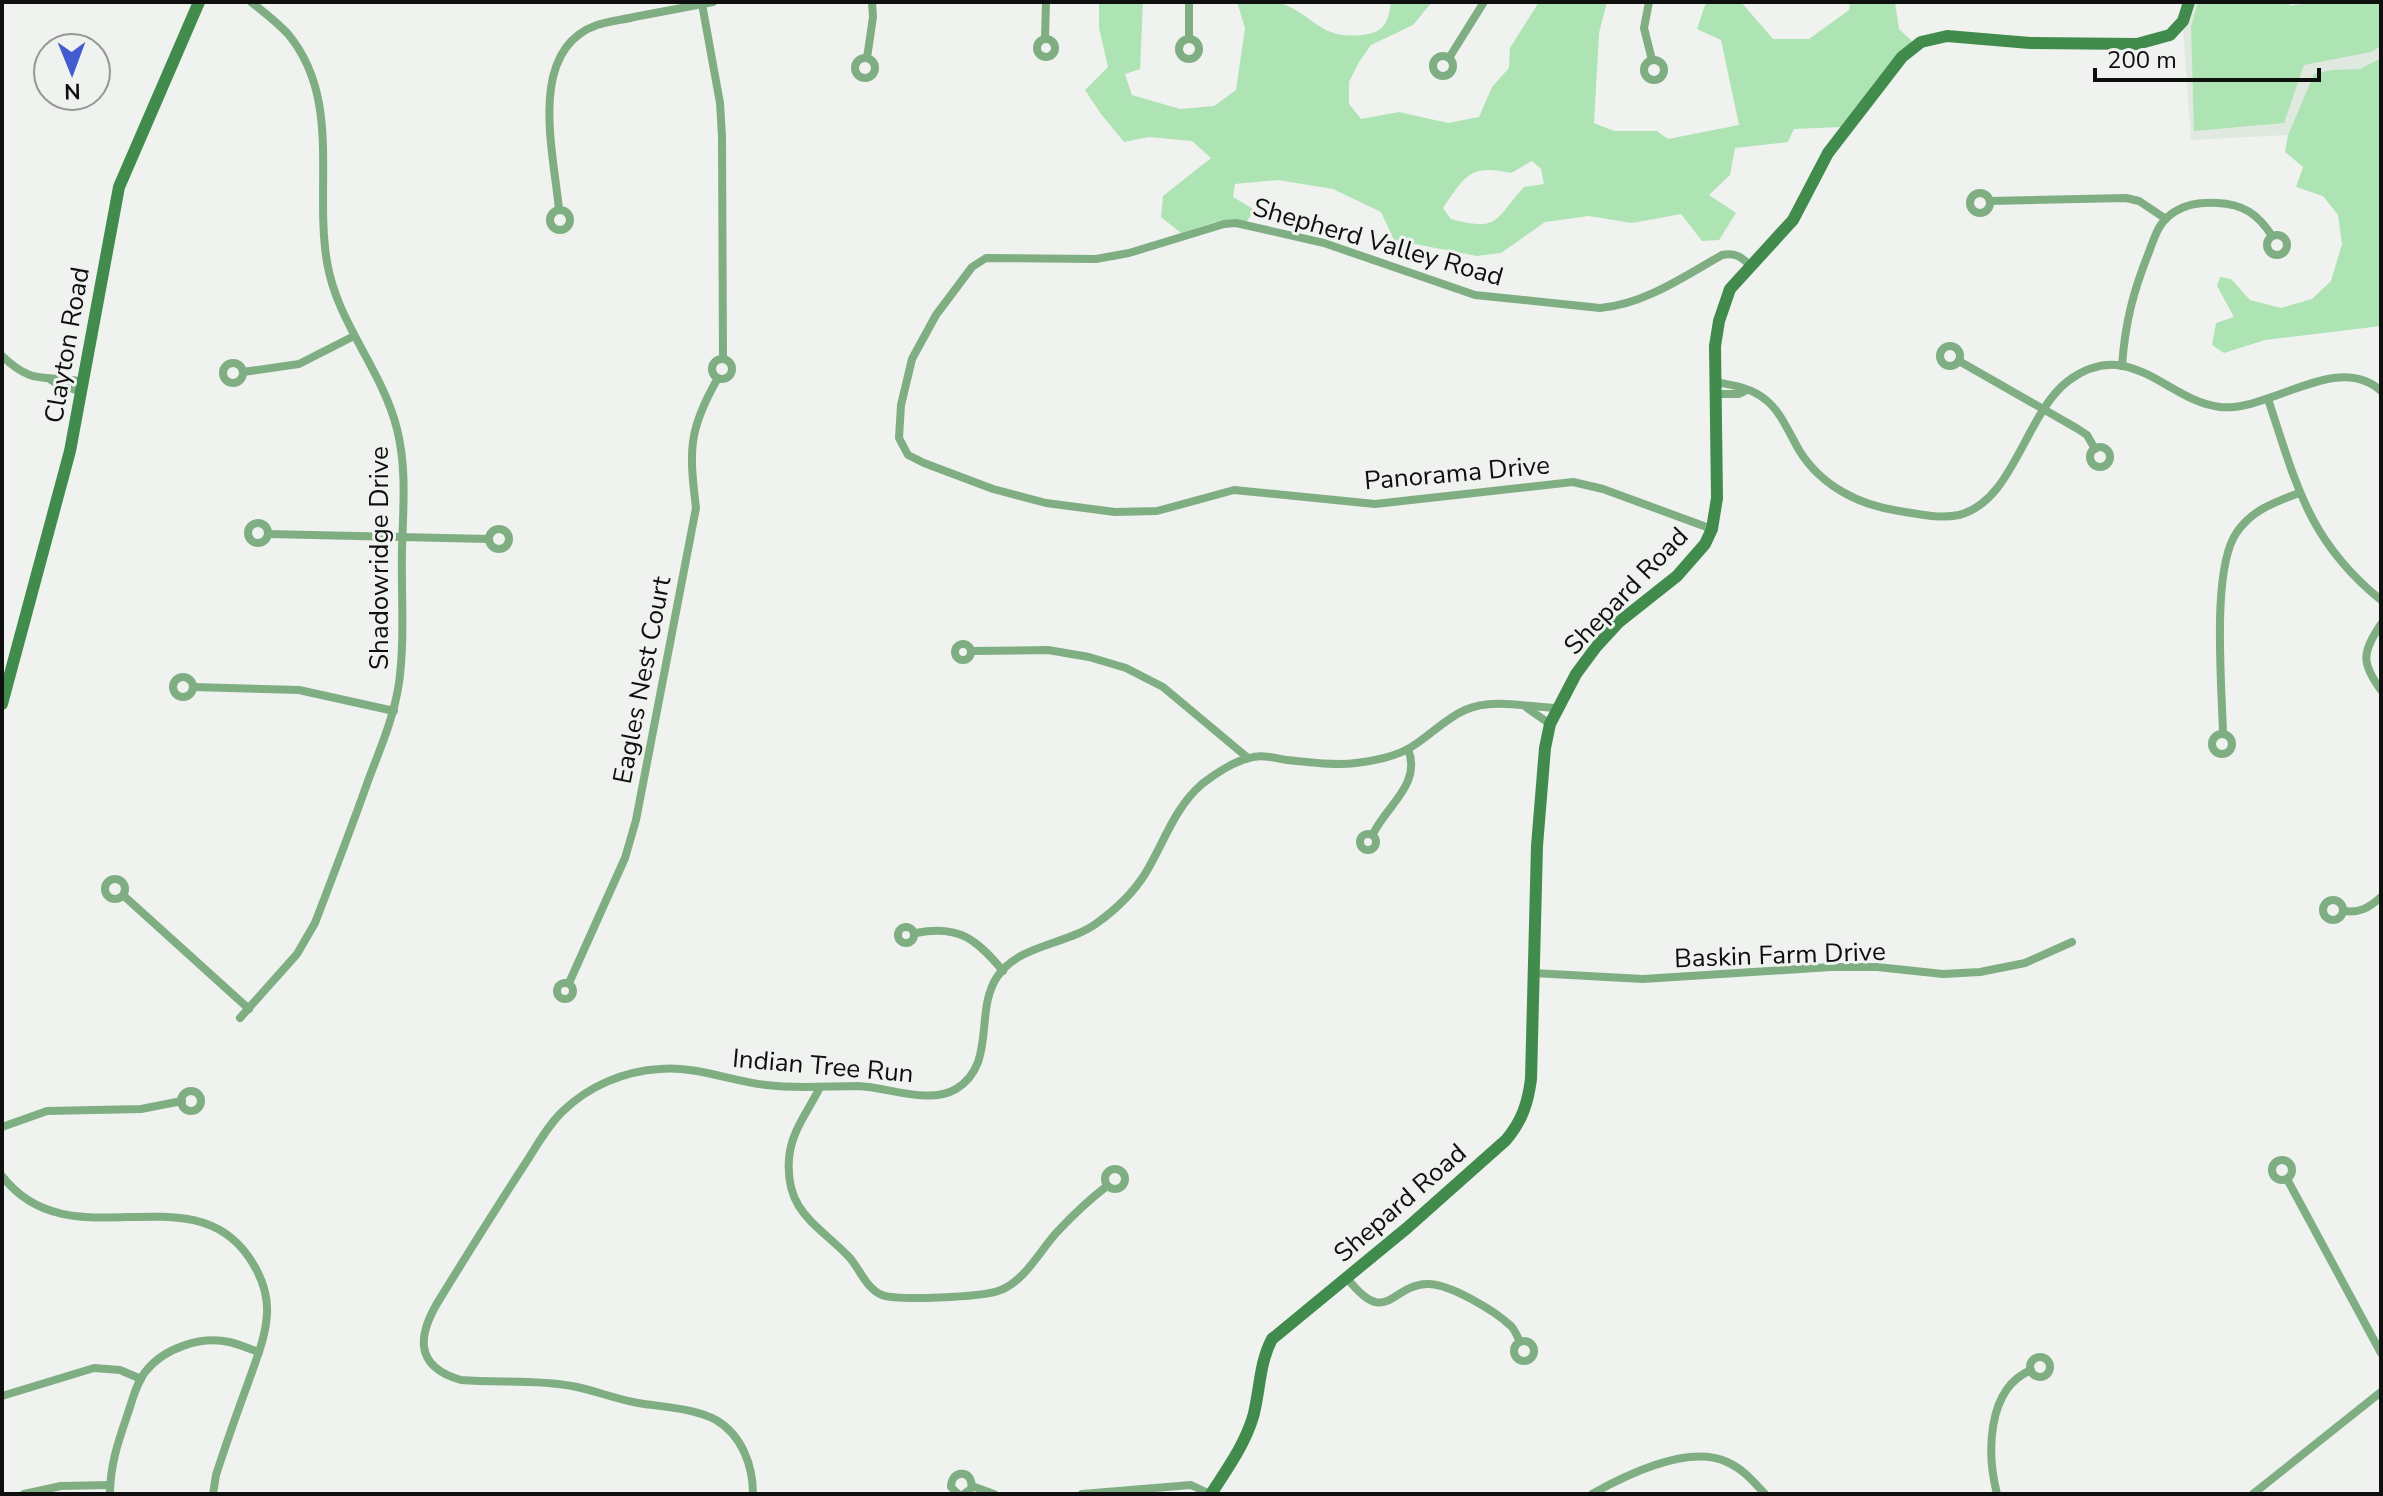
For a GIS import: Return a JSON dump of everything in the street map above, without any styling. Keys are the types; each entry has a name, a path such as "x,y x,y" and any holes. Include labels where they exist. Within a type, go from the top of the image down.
{"street":[{"name":"Clayton Road","path":"2,704 70,451 119,187 199,2"},
{"name":"Shadowridge Drive","path":"240,1018 297,954 315,923 394,711 399,681 403,537 403,470 397,430 380,381 354,336 336,296 326,259 323,126 317,89 309,66 294,42 251,2"},
{"path":"559,210 549,99 553,72 563,52 575,39 598,24 713,2"},
{"path":"867,58 872,30 872,2"},
{"path":"1045,38 1046,2"},
{"path":"1189,2 1189,39"},
{"path":"1449,58 1484,2"},
{"path":"1649,2 1644,28 1652,60"},
{"name":"Shepard Road","path":"1211,1494 1245,1438 1272,1339 1506,1140 1518,1124 1529,1100 1539,806 1550,724 1556,708 1596,647 1619,622 1677,576 1705,544 1712,529 1717,498 1715,346 1722,309 1730,289 1793,220 1828,153 1902,57 1921,42 1947,36 2030,43 2137,44 2163,39 2175,30 2183,21 2189,2"},
{"name":"Eagles Nest Court","path":"702,4 722,125 723,359"},
{"path":"1990,201 2126,198 2139,201 2166,219"},
{"path":"2122,366 2132,294 2157,231 2166,219 2193,204 2230,204 2255,214 2272,236"},
{"name":"Shepherd Valley Road","path":"899,425 903,390 918,346 936,315 972,267 986,258 1096,259 1129,253 1236,223 1324,243 1475,295 1600,308 1613,307 1649,294 1722,255 1739,255 1750,265"},
{"path":"243,372 299,364 354,336"},
{"path":"2,356 29,376 51,380 64,378 79,381 83,386"},
{"name":"Eagles Nest Court","path":"723,359 729,361 732,369 728,377 718,378 713,365 723,359"},
{"path":"1959,361 2087,435 2095,449"},
{"path":"1716,388 1739,386 1768,401 1806,460 1843,492 1878,508 1930,516 1971,511 1990,496 2057,390 2083,372 2101,367 2122,366 2138,370 2218,407 2238,407 2342,376 2363,379 2381,391"},
{"name":"Eagles Nest Court","path":"569,983 625,858 636,820 696,508 691,440 702,407 718,378"},
{"path":"2268,399 2299,493 2312,522 2341,562 2381,600"},
{"name":"Panorama Drive","path":"899,425 902,445 908,455 924,463 993,489 1083,510 1124,513 1157,511 1234,490 1375,504 1573,482 1603,489 1712,529"},
{"path":"2223,734 2221,584 2225,557 2236,533 2255,513 2269,504 2299,493"},
{"path":"268,534 489,539"},
{"path":"2381,624 2366,651 2366,665 2381,690"},
{"path":"971,651 1048,650 1126,668 1163,687 1248,758"},
{"path":"193,687 299,690 394,711"},
{"path":"916,933 940,930 966,936 981,944 1003,971 1029,953 1080,934 1113,910 1144,874 1174,818 1191,795 1205,782 1248,758 1266,756 1355,763 1408,749 1465,710 1504,703 1556,708"},
{"path":"1527,707 1550,724"},
{"path":"1373,834 1380,819 1412,775 1412,759 1408,749"},
{"path":"124,896 249,1009"},
{"path":"2344,911 2359,911 2381,897"},
{"name":"Baskin Farm Drive","path":"1533,973 1643,979 1831,967 1877,967 1943,974 1980,972 2025,963 2072,942"},
{"name":"Indian Tree Run","path":"753,1494 753,1474 744,1450 730,1431 716,1420 700,1414 625,1401 573,1386 461,1380 434,1368 427,1356 423,1338 432,1310 548,1129 562,1112 589,1091 632,1073 662,1068 765,1085 874,1087 928,1095 948,1093 972,1074 980,1057 987,1002 1003,971"},
{"path":"820,1087 791,1142 792,1193 806,1218 850,1258 871,1287 881,1295 950,1296 999,1291 1008,1287 1031,1265 1058,1231 1107,1186"},
{"path":"2,1127 47,1111 141,1109 182,1101"},
{"path":"2,1176 19,1195 51,1212 69,1216 203,1222 230,1236 252,1261 261,1277 267,1314 259,1352 219,1465 213,1494"},
{"path":"2287,1179 2381,1353"},
{"path":"1347,1278 1362,1296 1375,1302 1392,1300 1416,1286 1436,1285 1474,1301 1505,1321 1513,1328 1520,1342"},
{"path":"24,1494 61,1486 110,1490 117,1446 141,1379 168,1352 193,1343 228,1342 259,1352"},
{"path":"2,1396 94,1368 120,1370 141,1379"},
{"path":"1997,1494 1990,1454 1994,1424 2008,1390 2022,1374 2031,1370"},
{"path":"2253,1494 2381,1392"},
{"path":"1592,1494 1639,1468 1704,1457 1720,1459 1740,1469 1765,1494"},
{"path":"958,1494 951,1487 955,1475 962,1473 969,1476 972,1486"},
{"path":"1082,1494 1191,1485 1211,1494"},
{"path":"964,1494 972,1486"},
{"path":"972,1486 994,1494"}],"shaded area":[{"path":"2193,2 2381,2 2381,58 2360,69 2314,74 2288,135 2191,140 2183,29"}],"green space":[{"path":"1099,2 1143,2 1140,69 1125,74 1132,95 1180,109 1214,106 1236,90 1245,28 1237,2 1281,3 1330,32 1353,36 1383,27 1391,2 1432,2 1413,25 1371,45 1349,82 1349,104 1361,119 1399,112 1448,123 1479,117 1492,87 1509,68 1510,48 1539,2 1607,2 1599,33 1594,123 1614,131 1657,131 1668,139 1739,125 1721,40 1697,29 1706,2 1741,2 1773,39 1809,39 1849,10 1850,2 1895,2 1899,29 1912,41 1841,127 1794,129 1788,142 1735,148 1730,175 1709,195 1736,213 1719,240 1702,241 1681,214 1632,223 1589,216 1545,222 1501,253 1477,256 1394,240 1381,212 1333,189 1278,180 1235,184 1233,197 1255,210 1247,221 1215,222 1181,233 1161,217 1163,196 1211,158 1192,141 1149,137 1124,142 1085,90 1108,67 1099,28","holes":["1532,161 1541,169 1544,184 1524,187 1501,215 1488,223 1451,219 1443,208 1463,180 1477,172 1511,173"]},
{"path":"2198,2 2288,2 2290,6 2316,2 2381,2 2381,46 2371,52 2304,65 2284,123 2194,131 2191,27"},
{"path":"2381,58 2381,326 2265,340 2224,353 2212,345 2216,323 2234,317 2217,286 2220,277 2231,279 2250,300 2281,308 2312,299 2331,281 2342,244 2338,215 2323,196 2296,187 2303,167 2285,152 2288,135 2314,74 2360,69"}]}
